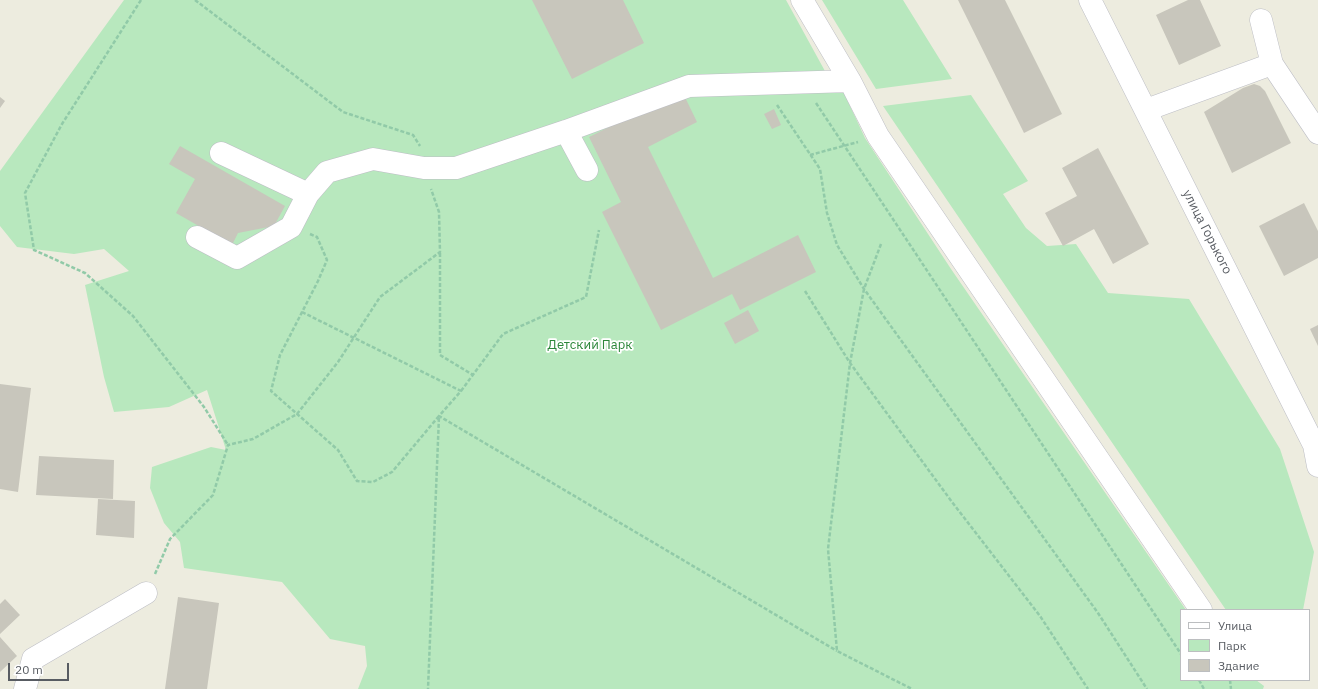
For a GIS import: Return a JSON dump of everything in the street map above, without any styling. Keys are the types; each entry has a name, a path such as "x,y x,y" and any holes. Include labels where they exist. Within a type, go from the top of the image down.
{"street":[{"path":"802,0 850,81 878,136 1200,609"},
{"name":"улица Горького","path":"1090,0 1314,445 1318,466"},
{"path":"1262,20 1272,64 1318,133"},
{"path":"1146,110 1272,64"},
{"path":"197,237 237,258 291,227 308,194 327,172 373,159 424,168 456,168 566,131 689,86 850,81"},
{"path":"566,131 587,170"},
{"path":"221,153 308,194"},
{"path":"24,689 33,660 146,593"}],"path":[{"path":"141,0 62,124 25,193 34,250 85,273 133,316 204,407 228,446 213,495 170,539 146,593"},
{"path":"195,0 343,112 413,135 423,152 424,168 439,212 440,356 473,375"},
{"path":"802,82 1180,652"},
{"path":"777,105 820,170 827,214 837,245 864,289 1098,613 1147,689"},
{"path":"810,155 878,136"},
{"path":"291,227 317,238 327,260 280,355 271,392 338,450 357,481 373,482 392,472 461,391 503,334 586,297 599,230"},
{"path":"836,651 828,549 850,363 864,289 881,244"},
{"path":"228,446 253,439 297,414 338,362 380,297 440,252"},
{"path":"805,291 850,363 952,502 1040,616 1088,689"},
{"path":"302,312 461,391"},
{"path":"439,416 836,651 912,689"},
{"path":"428,689 439,416"}],"green space":[{"name":"Детский Парк","path":"124,0 786,0 837,93 844,93 865,138 951,269 1185,609 1180,609 1180,681 1257,681 1264,686 1263,689 358,689 367,666 365,646 330,639 282,582 184,568 180,542 164,523 150,488 152,467 211,447 226,450 207,390 169,407 114,412 104,377 85,285 129,271 104,249 74,254 17,247 0,226 0,171"},
{"path":"822,0 903,0 952,79 876,89"},
{"path":"971,95 1028,181 1003,194 1026,228 1047,246 1076,244 1108,293 1189,299 1280,449 1314,552 1303,609 1225,609 883,106"}],"building":[{"path":"532,0 623,0 644,43 572,79"},
{"path":"958,0 1005,0 1062,114 1024,133"},
{"path":"1188,0 1200,0 1221,46 1179,65 1156,15"},
{"path":"1254,84 1260,86 1265,91 1291,143 1232,173 1204,112 1243,88"},
{"path":"682,91 697,122 648,147 713,278 798,235 816,272 740,310 732,294 661,330 602,212 621,202 589,137"},
{"path":"0,97 5,101 0,108"},
{"path":"774,109 781,125 772,129 764,114"},
{"path":"180,146 285,206 274,226 238,233 232,245 176,213 195,179 169,164"},
{"path":"1098,148 1149,244 1113,264 1094,229 1063,246 1045,213 1077,196 1062,168"},
{"path":"1304,203 1318,231 1318,258 1284,276 1259,226"},
{"path":"748,310 759,331 735,344 724,323"},
{"path":"1318,325 1318,346 1310,329"},
{"path":"0,384 31,388 18,492 0,489"},
{"path":"39,456 114,460 113,499 36,495"},
{"path":"98,499 135,501 134,538 96,535"},
{"path":"178,597 219,603 207,689 165,689"},
{"path":"5,599 20,615 0,634 0,604"},
{"path":"0,637 17,656 0,672"}]}
